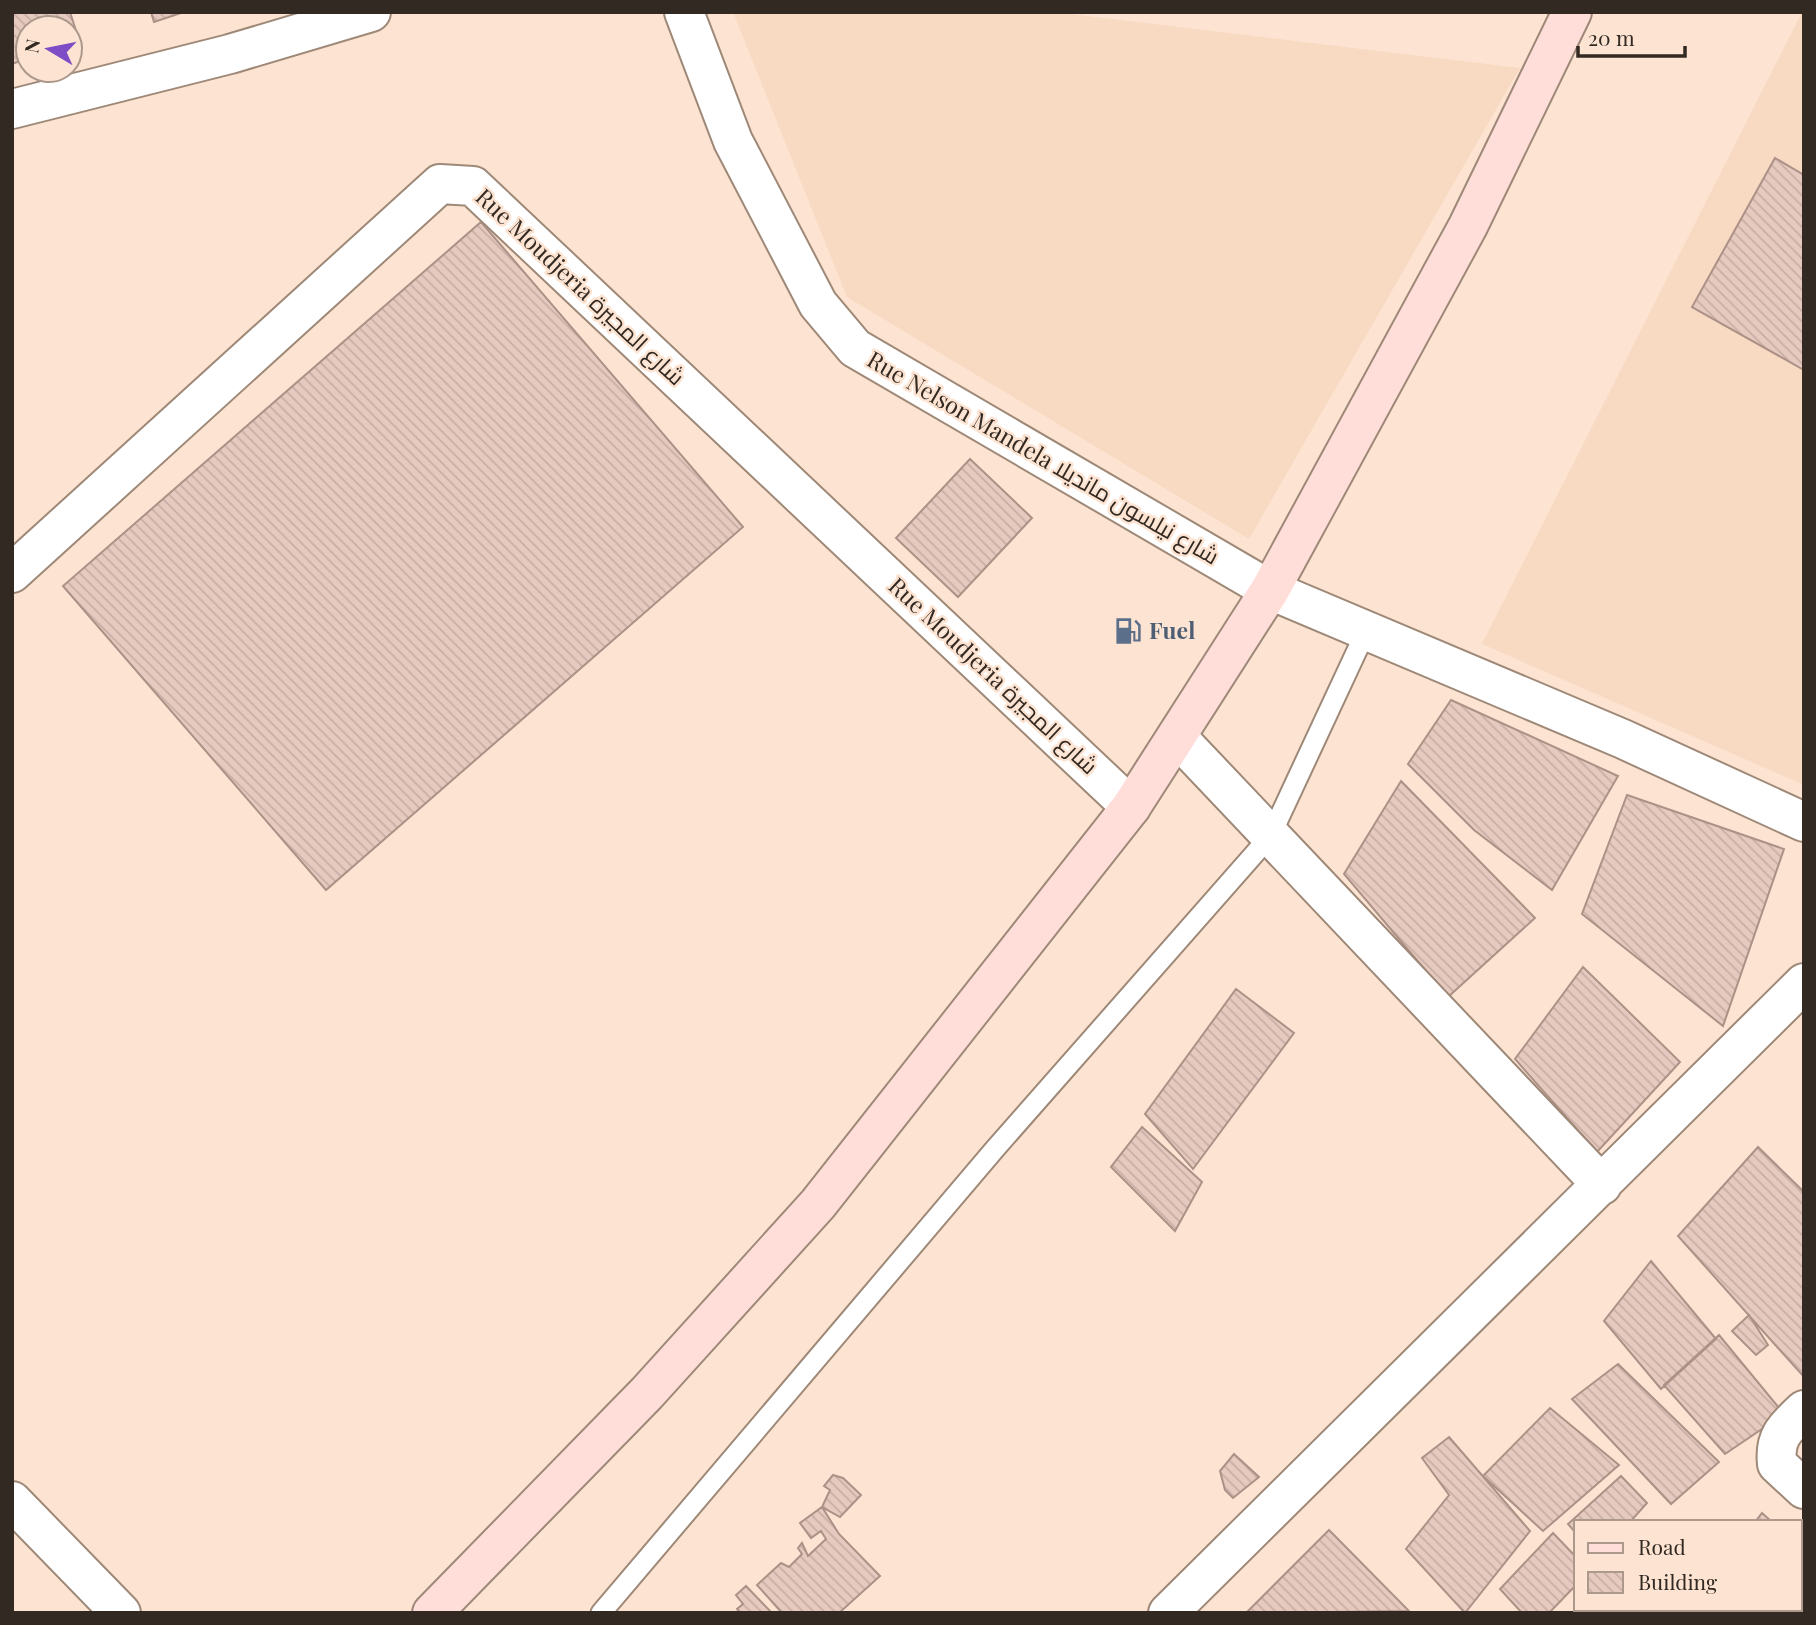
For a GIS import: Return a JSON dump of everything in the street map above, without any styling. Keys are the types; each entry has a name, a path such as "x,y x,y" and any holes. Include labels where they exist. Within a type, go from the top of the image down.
{"main road":[{"path":"432,1613 647,1393 818,1204 1131,807 1270,590 1468,226 1572,12"}],"street":[{"path":"12,109 230,54 371,12"},
{"name":"Rue Nelson Mandela شارع نيلسون مانديلا","path":"684,12 733,141 818,304 855,348 1270,590 1623,738 1804,822"},
{"name":"Rue Moudjeria شارع المجيرة","path":"12,573 440,184 473,186 1131,807"},
{"path":"1177,737 1602,1185"},
{"path":"1168,1613 1804,983"},
{"path":"1804,1410 1786,1427 1775,1447 1777,1464 1804,1489"},
{"path":"12,1501 121,1613"}],"lane":[{"path":"601,1613 994,1150 1271,835 1367,629"}],"shaded area":[{"path":"733,12 1055,12 1520,68 1249,539 847,297"},
{"path":"1804,12 1804,785 1482,644"}],"building":[{"path":"12,12 70,12 71,14 14,14 12,64"},
{"path":"151,12 184,12 154,22"},
{"path":"1775,158 1804,175 1804,370 1692,307"},
{"path":"481,222 743,527 326,890 63,586"},
{"path":"970,459 1032,518 958,597 896,538"},
{"path":"1451,700 1618,776 1552,890 1474,830 1408,764"},
{"path":"1401,781 1535,918 1448,997 1344,874"},
{"path":"1627,795 1784,849 1723,1026 1582,914"},
{"path":"1583,967 1680,1062 1597,1152 1515,1059"},
{"path":"1236,989 1294,1033 1193,1169 1145,1114"},
{"path":"1142,1127 1202,1182 1175,1231 1111,1167"},
{"path":"1758,1147 1804,1192 1804,1377 1678,1236"},
{"path":"1651,1261 1716,1339 1661,1389 1604,1321"},
{"path":"1749,1315 1768,1345 1756,1355 1732,1331"},
{"path":"1719,1335 1784,1414 1725,1454 1664,1385"},
{"path":"1618,1364 1719,1462 1671,1504 1572,1399"},
{"path":"1550,1408 1619,1465 1543,1531 1483,1476"},
{"path":"1449,1437 1530,1531 1465,1613 1406,1549 1449,1495 1422,1458"},
{"path":"1234,1454 1259,1477 1233,1498 1225,1490 1220,1471"},
{"path":"833,1475 843,1478 861,1495 840,1517 822,1507 830,1490 824,1486"},
{"path":"1621,1476 1647,1503 1632,1520 1574,1520 1574,1531 1568,1524"},
{"path":"822,1507 839,1534 880,1576 839,1613 782,1613 757,1585 781,1563 789,1567 802,1554 798,1548 802,1543 808,1556 826,1539 821,1531 811,1538 800,1523"},
{"path":"1762,1513 1770,1520 1757,1520"},
{"path":"1329,1530 1409,1611 1246,1613"},
{"path":"1553,1533 1574,1555 1574,1587 1549,1613 1522,1613 1500,1589"},
{"path":"746,1586 772,1613 740,1613 737,1609 743,1604 736,1595"},
{"path":"1651,1611 1674,1611 1673,1613"}],"place":[{"name":"Fuel","path":"1128,631"}]}
